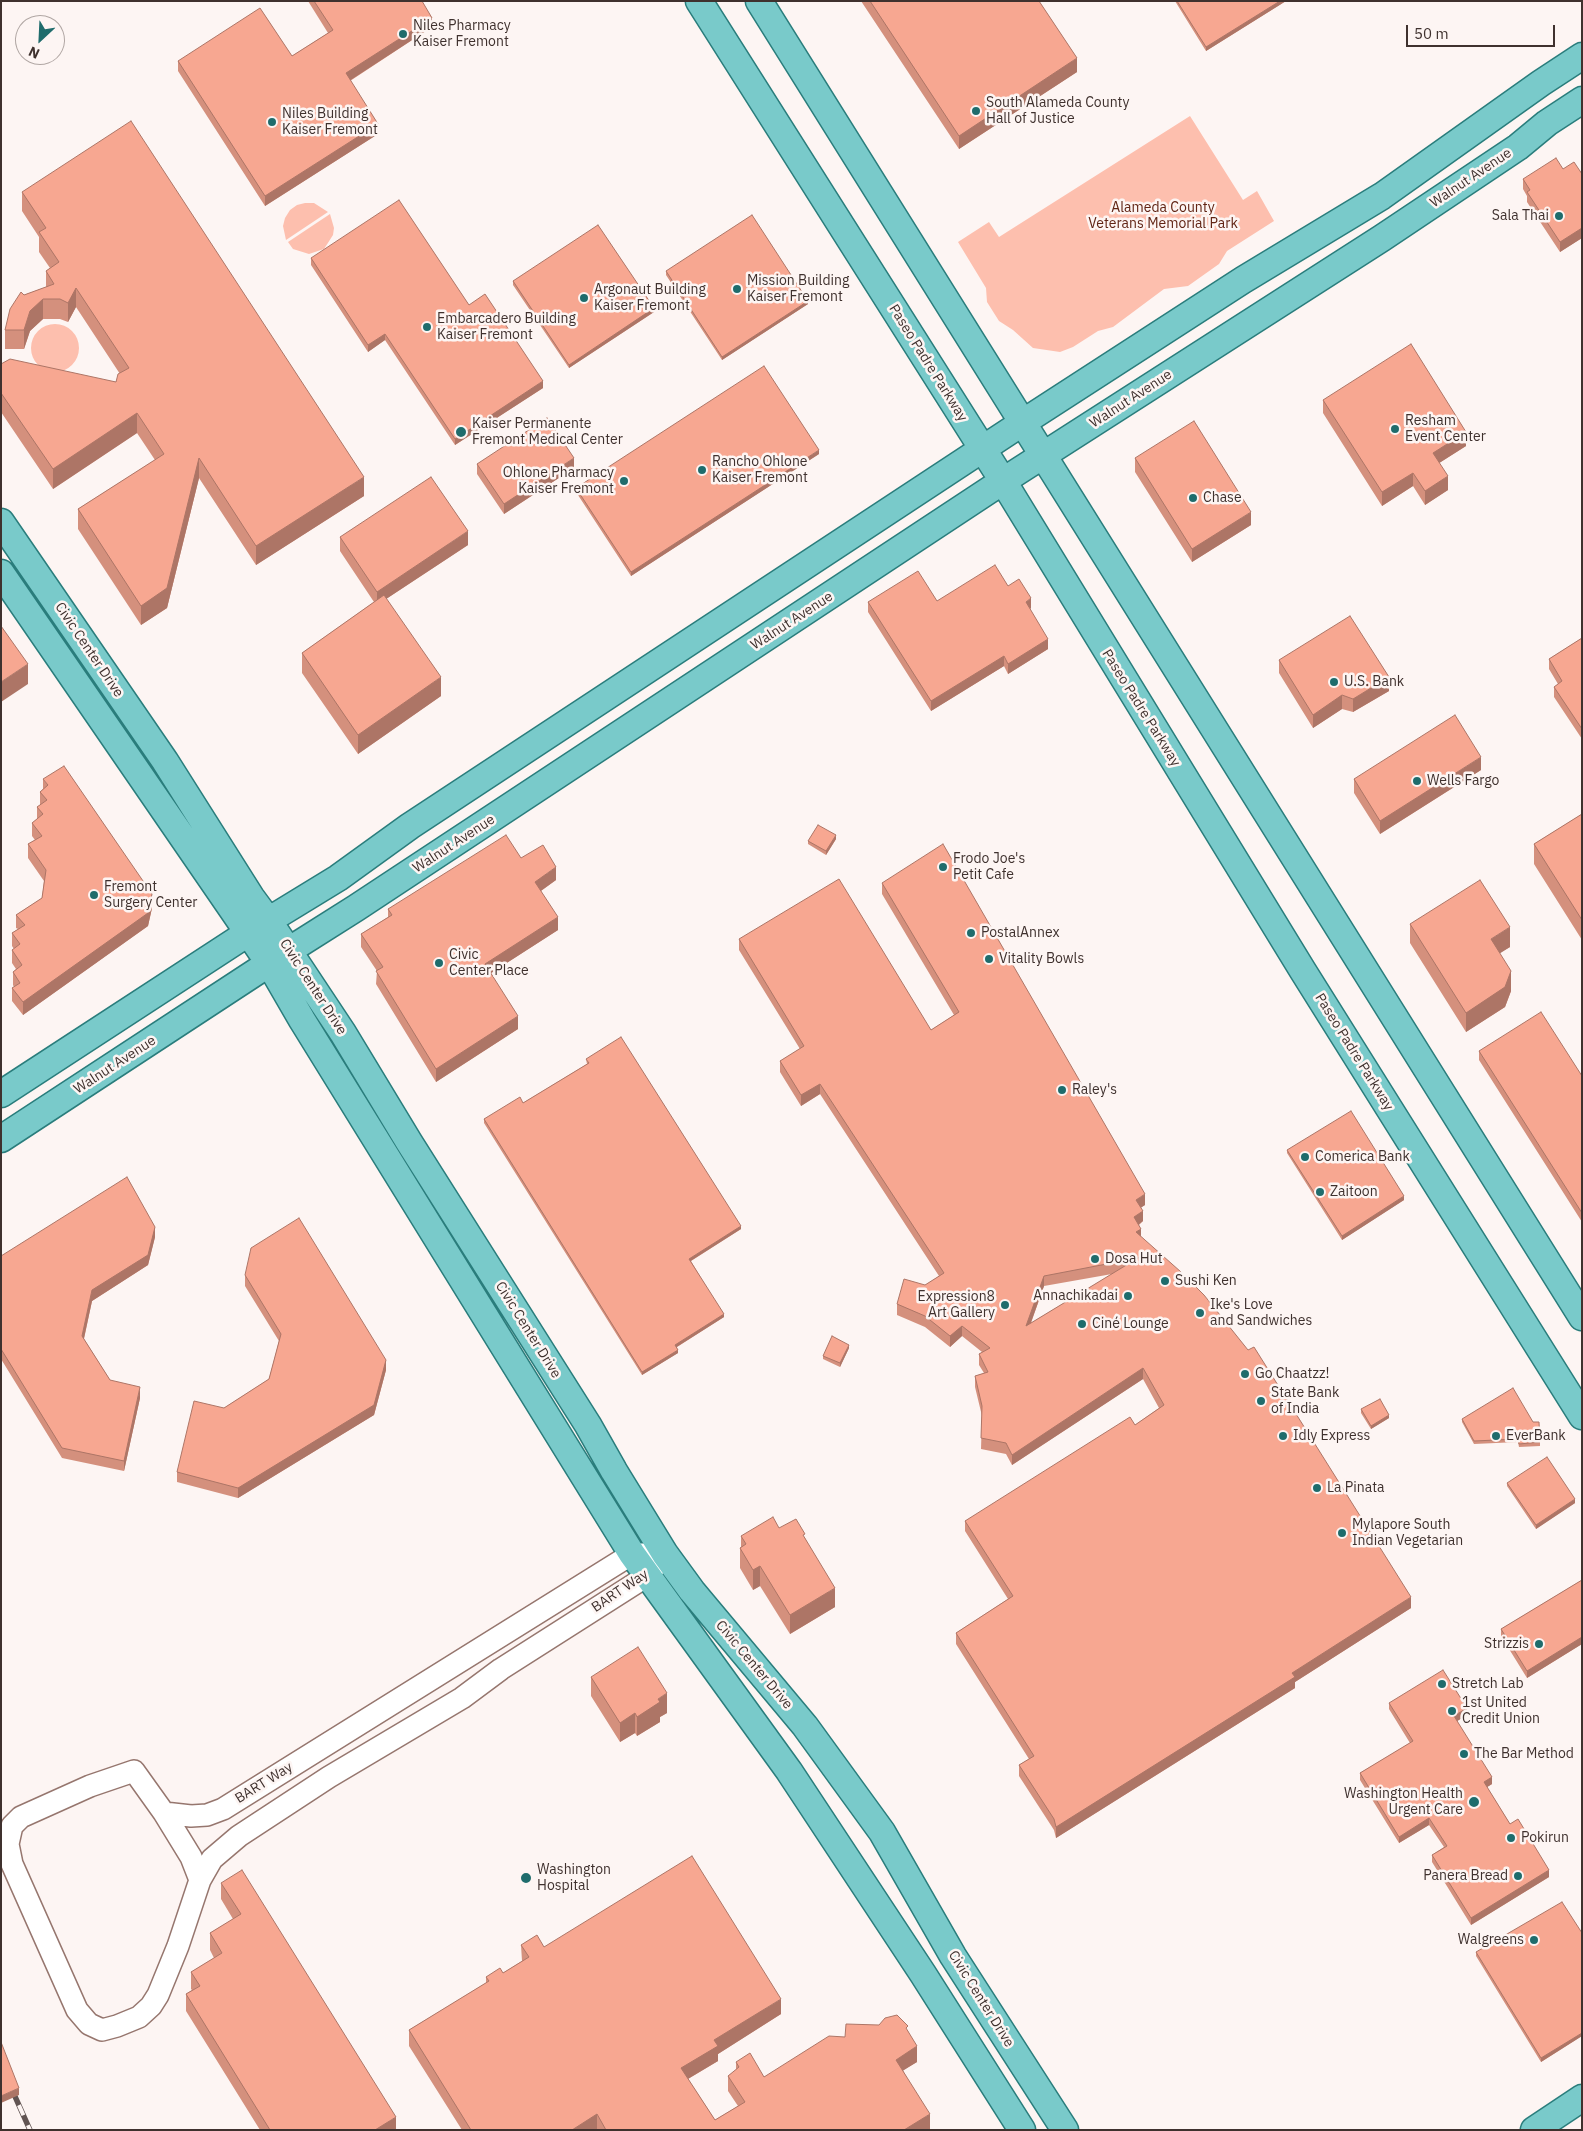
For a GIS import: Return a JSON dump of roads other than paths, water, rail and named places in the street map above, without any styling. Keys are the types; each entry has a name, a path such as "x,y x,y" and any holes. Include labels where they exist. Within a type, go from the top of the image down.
{"main road":[{"name":"Paseo Padre Parkway","path":"699,1 1003,481 1303,971 1582,1416"},
{"path":"759,1 1582,1317"},
{"path":"1,1094 258,926 338,878 410,826 1022,423 1243,280 1382,196 1582,56"},
{"name":"Walnut Avenue","path":"1,1139 356,908 1003,481 1382,238 1518,147 1547,123 1582,100"},
{"name":"Civic Center Drive","path":"1,522 165,761 250,897 258,926"},
{"name":"Civic Center Drive","path":"1,573 279,957 343,1032 409,1142 588,1425 665,1554 692,1591 805,1726 882,1832 953,1956 1065,2130"},
{"name":"Civic Center Drive","path":"279,957 302,1020 632,1554 789,1771 923,1974 1022,2130"},
{"path":"1534,2130 1582,2098"}],"street":[{"name":"BART Way","path":"164,1813 191,1816 207,1815 223,1809 632,1554 665,1554"},
{"name":"BART Way","path":"200,1880 191,1856 164,1813 134,1771 81,1790 21,1817 12,1826 8,1844 12,1864 77,2010 89,2024 102,2030 139,2017 151,2006 158,1995 178,1946 200,1880 212,1859 239,1836 329,1777 462,1698 500,1669 647,1576 665,1554"}],"railway":[{"path":"1,2065 30,2130"}],"place":[{"name":"Niles Pharmacy Kaiser Fremont","path":"403,34"},
{"name":"South Alameda County Hall of Justice","path":"976,111"},
{"name":"Niles Building Kaiser Fremont","path":"272,122"},
{"name":"Sala Thai","path":"1559,216"},
{"name":"Mission Building Kaiser Fremont","path":"737,289"},
{"name":"Argonaut Building Kaiser Fremont","path":"584,298"},
{"name":"Embarcadero Building Kaiser Fremont","path":"427,327"},
{"name":"Resham Event Center","path":"1395,429"},
{"name":"Kaiser Permanente Fremont Medical Center","path":"461,432"},
{"name":"Rancho Ohlone Kaiser Fremont","path":"702,470"},
{"name":"Ohlone Pharmacy Kaiser Fremont","path":"624,481"},
{"name":"Chase","path":"1193,498"},
{"name":"U.S. Bank","path":"1334,682"},
{"name":"Wells Fargo","path":"1417,781"},
{"name":"Frodo Joe's Petit Cafe","path":"943,867"},
{"name":"Fremont Surgery Center","path":"94,895"},
{"name":"PostalAnnex","path":"971,933"},
{"name":"Vitality Bowls","path":"989,959"},
{"name":"Civic Center Place","path":"439,963"},
{"name":"Raley's","path":"1062,1090"},
{"name":"Comerica Bank","path":"1305,1157"},
{"name":"Zaitoon","path":"1320,1192"},
{"name":"Dosa Hut","path":"1095,1259"},
{"name":"Sushi Ken","path":"1165,1281"},
{"name":"Annachikadai","path":"1128,1296"},
{"name":"Expression8 Art Gallery","path":"1005,1305"},
{"name":"Ike's Love and Sandwiches","path":"1200,1313"},
{"name":"Ciné Lounge","path":"1082,1324"},
{"name":"Go Chaatzz!","path":"1245,1374"},
{"name":"State Bank of India","path":"1261,1401"},
{"name":"Idly Express","path":"1283,1436"},
{"name":"EverBank","path":"1496,1436"},
{"name":"La Pinata","path":"1317,1488"},
{"name":"Mylapore South Indian Vegetarian","path":"1342,1533"},
{"name":"Strizzis","path":"1539,1644"},
{"name":"Stretch Lab","path":"1442,1684"},
{"name":"1st United Credit Union","path":"1452,1711"},
{"name":"The Bar Method","path":"1464,1754"},
{"name":"Washington Health Urgent Care","path":"1474,1802"},
{"name":"Pokirun","path":"1511,1838"},
{"name":"Panera Bread","path":"1518,1876"},
{"name":"Washington Hospital","path":"526,1878"},
{"name":"Walgreens","path":"1534,1940"}],"park label":[{"name":"Alameda County Veterans Memorial Park","path":"1163,216"}]}
